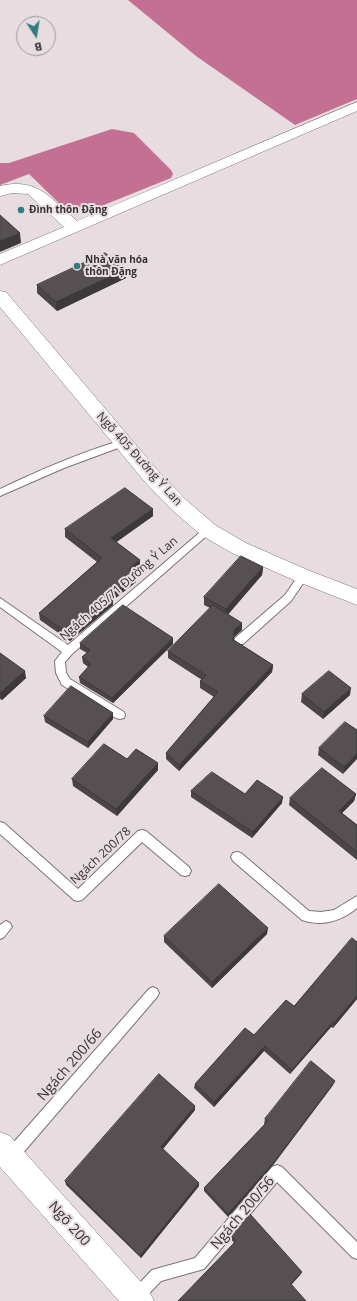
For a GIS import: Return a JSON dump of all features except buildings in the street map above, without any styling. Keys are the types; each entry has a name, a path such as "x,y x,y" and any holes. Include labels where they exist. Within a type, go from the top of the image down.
{"street":[{"path":"0,260 357,106"},
{"path":"0,191 12,188 24,188 33,191 75,228"},
{"name":"Ngõ 405 Đường Ỷ Lan","path":"2,303 157,483 178,504 208,530 239,548 303,576 357,597"},
{"name":"Ngõ 200","path":"5,1151 137,1299"}],"lane":[{"path":"0,493 32,477 74,460 123,443"},
{"name":"Ngách 405/71 Đường Ỷ Lan","path":"120,715 66,682 61,673 60,661 68,651 208,530"},
{"path":"239,641 288,598 303,576"},
{"path":"0,602 68,651"},
{"name":"Ngách 200/78","path":"0,827 78,896 142,835 185,871"},
{"path":"237,857 306,916 320,918 337,916 357,901"},
{"name":"Ngách 200/66","path":"5,1151 153,993"},
{"name":"Ngách 200/56","path":"137,1299 157,1275 200,1264 277,1172 357,1252"}],"shaded area":[{"path":"128,0 357,0 357,99 295,125 196,56"},
{"path":"112,129 134,133 171,170 173,174 171,178 89,211 63,207 29,174 0,185 0,163 9,163"}],"place":[{"name":"Đình thôn Đặng","path":"21,210"},
{"name":"Nhà văn hóa thôn Đặng","path":"77,266"}]}
